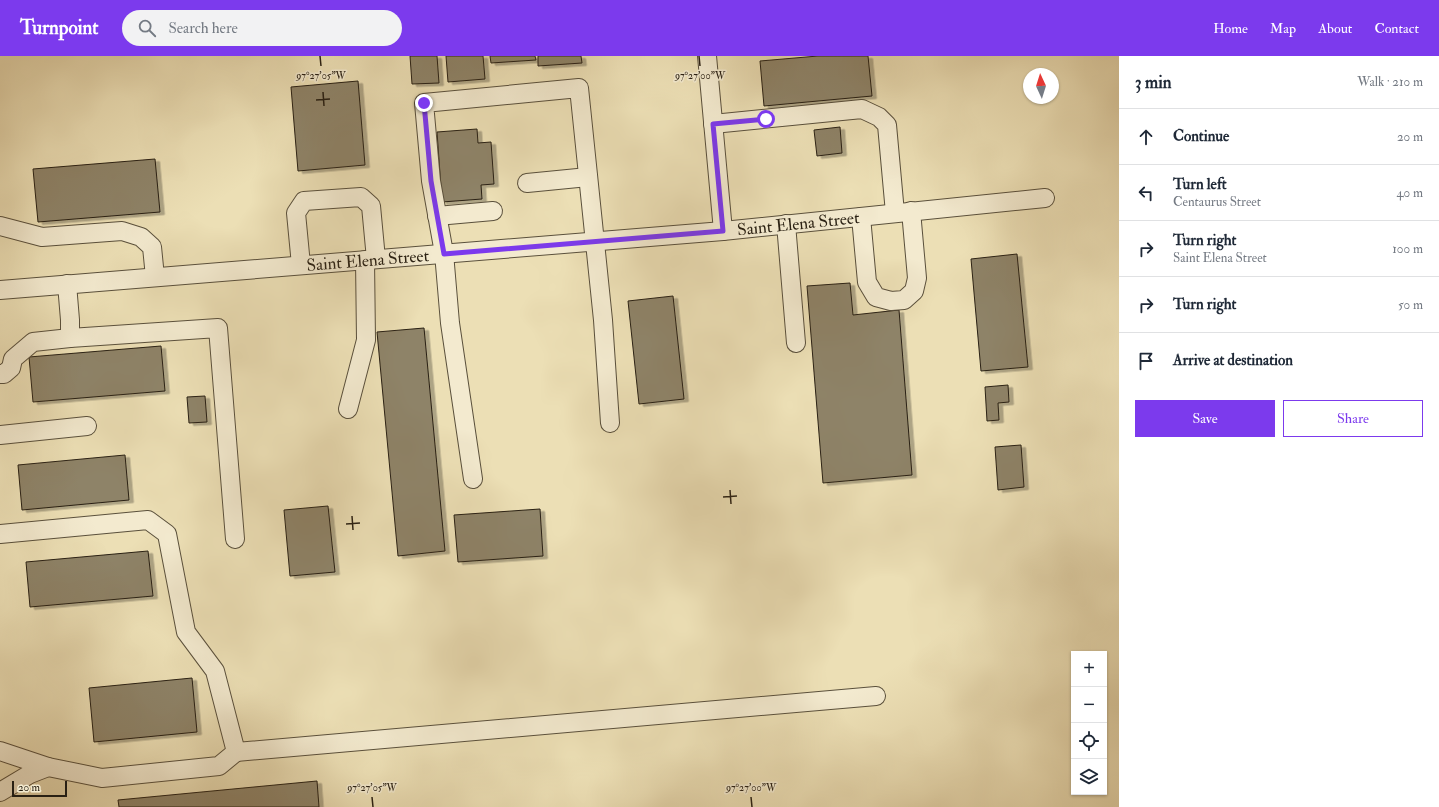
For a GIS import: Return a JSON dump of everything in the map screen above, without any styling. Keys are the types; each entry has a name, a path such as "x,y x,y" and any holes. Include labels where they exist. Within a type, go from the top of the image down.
{"street":[{"path":"707,56 723,231"},
{"path":"473,479 450,323 444,254 431,181 424,103 579,88 602,320 610,423"},
{"path":"713,124 862,109 879,117 887,125 917,278 914,291 904,300 891,301 876,297 867,282 861,217"},
{"path":"527,183 588,178"},
{"path":"301,265 296,213 304,201 361,197 371,206 366,340 348,409"},
{"name":"Saint Elena Street","path":"0,290 723,231 1045,198"},
{"path":"437,216 493,210"},
{"path":"786,224 796,342"},
{"path":"0,226 42,237 122,231 135,235 141,237 152,247 155,277"},
{"path":"67,284 70,338"},
{"path":"0,374 4,374 11,368 13,359 33,342 218,328 235,539"},
{"path":"0,435 87,426"},
{"path":"0,534 148,520 167,534 186,632 215,671 236,752"},
{"path":"0,751 48,766 102,778 219,766 236,752 876,696"},
{"path":"0,792 30,774 48,766"}],"building":[{"path":"410,56 437,56 439,83 412,84"},
{"path":"446,56 483,56 485,79 448,82"},
{"path":"490,56 535,56 536,60 491,63"},
{"path":"538,56 581,56 582,63 538,66"},
{"path":"818,56 868,56 872,96 764,106 760,61"},
{"path":"358,81 365,165 298,171 291,87"},
{"path":"840,127 842,153 817,156 814,130"},
{"path":"477,129 478,143 491,142 494,184 481,185 482,199 442,202 437,132"},
{"path":"155,159 160,212 38,222 33,169"},
{"path":"1017,254 1028,367 981,371 971,259"},
{"path":"850,283 853,315 899,310 912,475 823,483 807,286"},
{"path":"673,296 684,399 639,404 628,301"},
{"path":"424,328 445,551 398,556 377,332"},
{"path":"161,346 165,391 33,402 29,357"},
{"path":"1008,385 1009,402 998,403 999,420 987,421 985,387"},
{"path":"205,396 207,422 189,423 187,397"},
{"path":"1021,445 1024,487 998,490 995,447"},
{"path":"125,455 129,500 22,510 18,465"},
{"path":"328,506 335,572 290,576 284,510"},
{"path":"540,509 543,556 458,562 454,515"},
{"path":"148,551 153,596 30,607 26,562"},
{"path":"192,678 197,732 94,742 89,688"},
{"path":"317,781 319,807 119,807 118,800"}],"route":[{"path":"424,103 431,181 444,254 723,231 713,124 766,119"}]}
